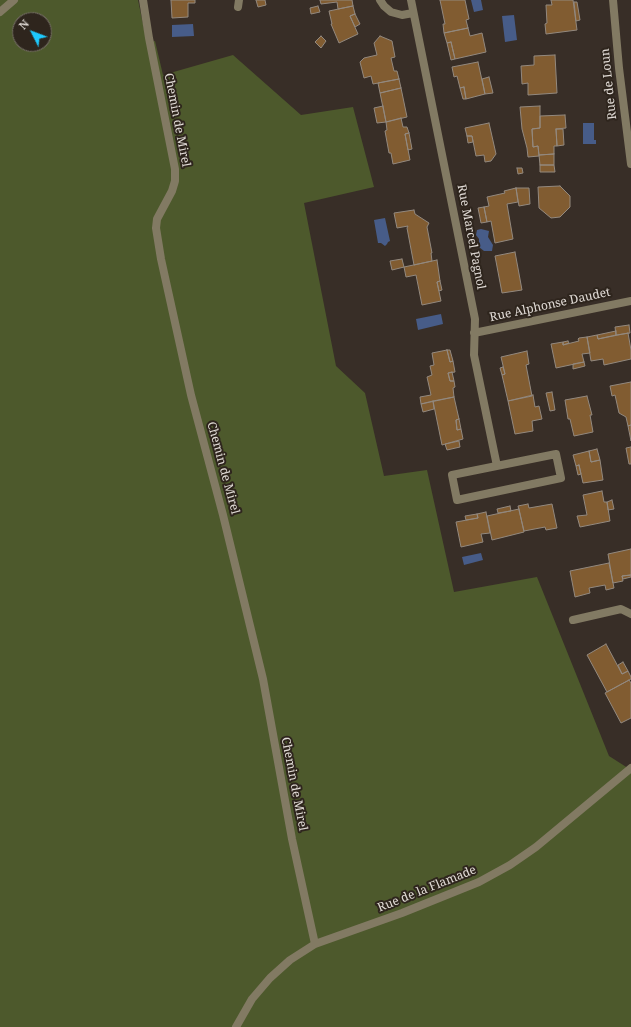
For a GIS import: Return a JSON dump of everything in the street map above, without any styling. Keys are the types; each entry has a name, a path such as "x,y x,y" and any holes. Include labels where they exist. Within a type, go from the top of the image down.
{"street":[{"path":"0,12 14,0"},
{"name":"Chemin de Mirel","path":"143,0 175,170 175,181 172,191 157,219 156,228 161,259 191,395 223,515 263,679 292,839 315,944"},
{"path":"380,0 391,12 402,15 413,13"},
{"name":"Rue Marcel Pagnol","path":"411,0 475,319 474,355 497,466"},
{"name":"Rue de Loun","path":"613,0 619,68 631,164"},
{"name":"Rue Alphonse Daudet","path":"474,333 631,301"},
{"path":"556,454 561,478 457,500 452,475 497,466 556,454"},
{"path":"573,620 621,609 631,614"},
{"name":"Rue de la Flamade","path":"236,1027 252,999 270,978 290,960 315,944 402,913 479,882 510,865 536,847 631,768"}],"green space":[{"path":"0,0 138,0 147,43 155,41 163,75 233,55 301,115 353,107 374,187 304,203 336,366 365,393 384,476 427,470 454,592 537,577 609,756 631,770 631,1027 0,1027"}],"water":[{"path":"471,0 481,0 483,10 474,12"},
{"path":"514,15 517,40 505,42 502,16"},
{"path":"193,24 194,36 172,37 172,25"},
{"path":"583,123 594,123 594,140 596,140 596,144 583,144"},
{"path":"385,218 390,241 385,246 378,243 374,220"},
{"path":"481,229 489,231 488,237 493,245 492,251 484,251 479,247 479,239 476,235 477,230"},
{"path":"441,314 443,324 418,330 416,319"},
{"path":"481,553 483,560 464,565 462,557"}],"building":[{"path":"171,0 195,0 195,3 188,3 188,17 172,18"},
{"path":"256,0 265,0 266,5 258,7"},
{"path":"320,0 352,0 353,6 338,9 337,2 321,4"},
{"path":"440,0 465,0 469,19 466,20 468,28 444,33 443,24 445,24"},
{"path":"551,0 573,0 577,30 546,34 546,5 552,5"},
{"path":"574,2 577,2 580,20 576,21"},
{"path":"318,6 320,12 311,14 310,8"},
{"path":"353,6 355,14 350,16 358,34 339,43 331,24 329,11"},
{"path":"355,14 360,24 355,27 350,16"},
{"path":"468,28 470,36 482,33 486,52 455,59 451,42 447,43 444,33"},
{"path":"321,36 326,41 321,48 315,42"},
{"path":"380,36 392,41 395,57 391,58 394,71 397,71 399,79 373,84 371,76 364,78 360,62 364,58 377,55 374,43"},
{"path":"451,42 455,59 451,60 447,43"},
{"path":"555,55 557,93 528,95 528,83 522,84 521,66 534,65 534,56"},
{"path":"478,62 485,94 466,99 464,87 460,88 457,76 454,77 452,67"},
{"path":"489,77 493,93 485,94 482,79"},
{"path":"399,79 401,88 380,93 378,83"},
{"path":"464,87 466,99 463,99 460,88"},
{"path":"401,88 407,117 386,122 380,93"},
{"path":"383,106 386,122 377,123 374,108"},
{"path":"540,106 540,128 532,129 533,147 538,146 539,156 528,157 522,129 520,107"},
{"path":"565,115 566,128 556,129 557,146 554,146 554,154 539,155 538,146 533,147 532,129 540,128 540,116"},
{"path":"401,118 403,127 407,127 409,133 405,134 410,160 393,164 391,153 389,153 385,131 387,130 386,122"},
{"path":"489,123 496,154 491,161 485,162 484,155 476,156 472,136 467,136 465,128"},
{"path":"556,129 563,129 564,145 557,146"},
{"path":"409,133 412,149 408,150 405,134"},
{"path":"467,136 472,136 473,142 468,143"},
{"path":"554,154 554,165 540,165 539,155"},
{"path":"540,165 554,165 555,172 540,172"},
{"path":"517,168 522,168 523,173 518,174"},
{"path":"560,186 570,196 570,207 560,217 551,218 539,208 538,187"},
{"path":"516,188 518,202 507,204 513,239 495,243 491,221 487,222 484,207 489,206 487,197 505,193 504,191"},
{"path":"516,188 529,188 530,204 519,206"},
{"path":"484,207 487,222 481,223 478,208"},
{"path":"414,210 415,214 429,223 427,227 432,261 414,265 407,228 408,226 397,228 394,213"},
{"path":"515,252 522,290 502,293 495,256"},
{"path":"402,259 404,267 392,270 390,261"},
{"path":"437,260 440,281 437,282 441,301 422,305 416,275 406,277 404,267"},
{"path":"440,281 442,290 439,291 437,282"},
{"path":"629,325 630,333 616,335 615,327"},
{"path":"616,331 616,335 598,339 597,335"},
{"path":"628,333 631,359 604,365 603,359 591,361 587,337 597,335 598,339"},
{"path":"587,337 590,353 582,354 584,362 556,368 551,344 563,342 563,345 579,341 579,338"},
{"path":"568,341 569,343 563,345 563,342"},
{"path":"447,350 450,350 453,361 450,362"},
{"path":"447,350 450,362 453,361 455,372 448,373 450,381 454,381 454,397 421,404 420,397 431,395 427,377 432,375 430,366 434,365 432,353"},
{"path":"527,351 529,364 526,365 532,396 508,401 502,375 505,374 501,357"},
{"path":"584,362 585,366 573,369 573,364"},
{"path":"503,367 505,374 502,375 500,368"},
{"path":"452,372 454,381 450,381 448,373"},
{"path":"631,382 631,425 628,426 626,417 619,413 615,395 612,396 610,386"},
{"path":"552,392 555,410 550,411 546,393"},
{"path":"533,395 535,407 539,406 542,419 532,421 533,431 515,434 508,401"},
{"path":"587,396 592,415 590,415 593,432 574,436 570,419 568,419 565,400"},
{"path":"454,397 459,419 456,420 457,430 461,429 463,439 442,445 433,401"},
{"path":"433,401 434,409 423,412 421,404"},
{"path":"459,419 461,429 457,430 456,420"},
{"path":"631,425 631,441 628,426"},
{"path":"459,441 460,447 447,450 445,444"},
{"path":"631,447 631,464 629,464 626,448"},
{"path":"597,449 600,460 591,462 589,451"},
{"path":"589,451 591,462 600,460 603,480 583,483 579,465 576,466 573,455"},
{"path":"579,465 581,474 578,475 576,466"},
{"path":"602,491 604,502 607,502 610,521 580,527 577,516 587,515 583,495"},
{"path":"612,500 614,509 608,510 607,502"},
{"path":"528,504 529,508 552,504 557,528 546,530 545,527 524,531 518,506"},
{"path":"510,506 511,511 498,513 497,509"},
{"path":"519,509 524,532 492,540 487,516"},
{"path":"486,512 490,533 481,534 483,542 461,547 456,522 478,518 477,514"},
{"path":"477,514 478,518 466,520 465,516"},
{"path":"631,549 631,575 622,576 623,581 613,583 608,554"},
{"path":"609,563 614,588 606,590 605,585 589,588 590,593 575,597 570,571"},
{"path":"631,575 631,577 623,579 622,576"},
{"path":"606,644 622,674 628,671 631,677 631,679 607,692 587,655"},
{"path":"623,662 628,671 622,674 618,665"},
{"path":"629,680 631,683 631,718 621,723 605,693"}]}
